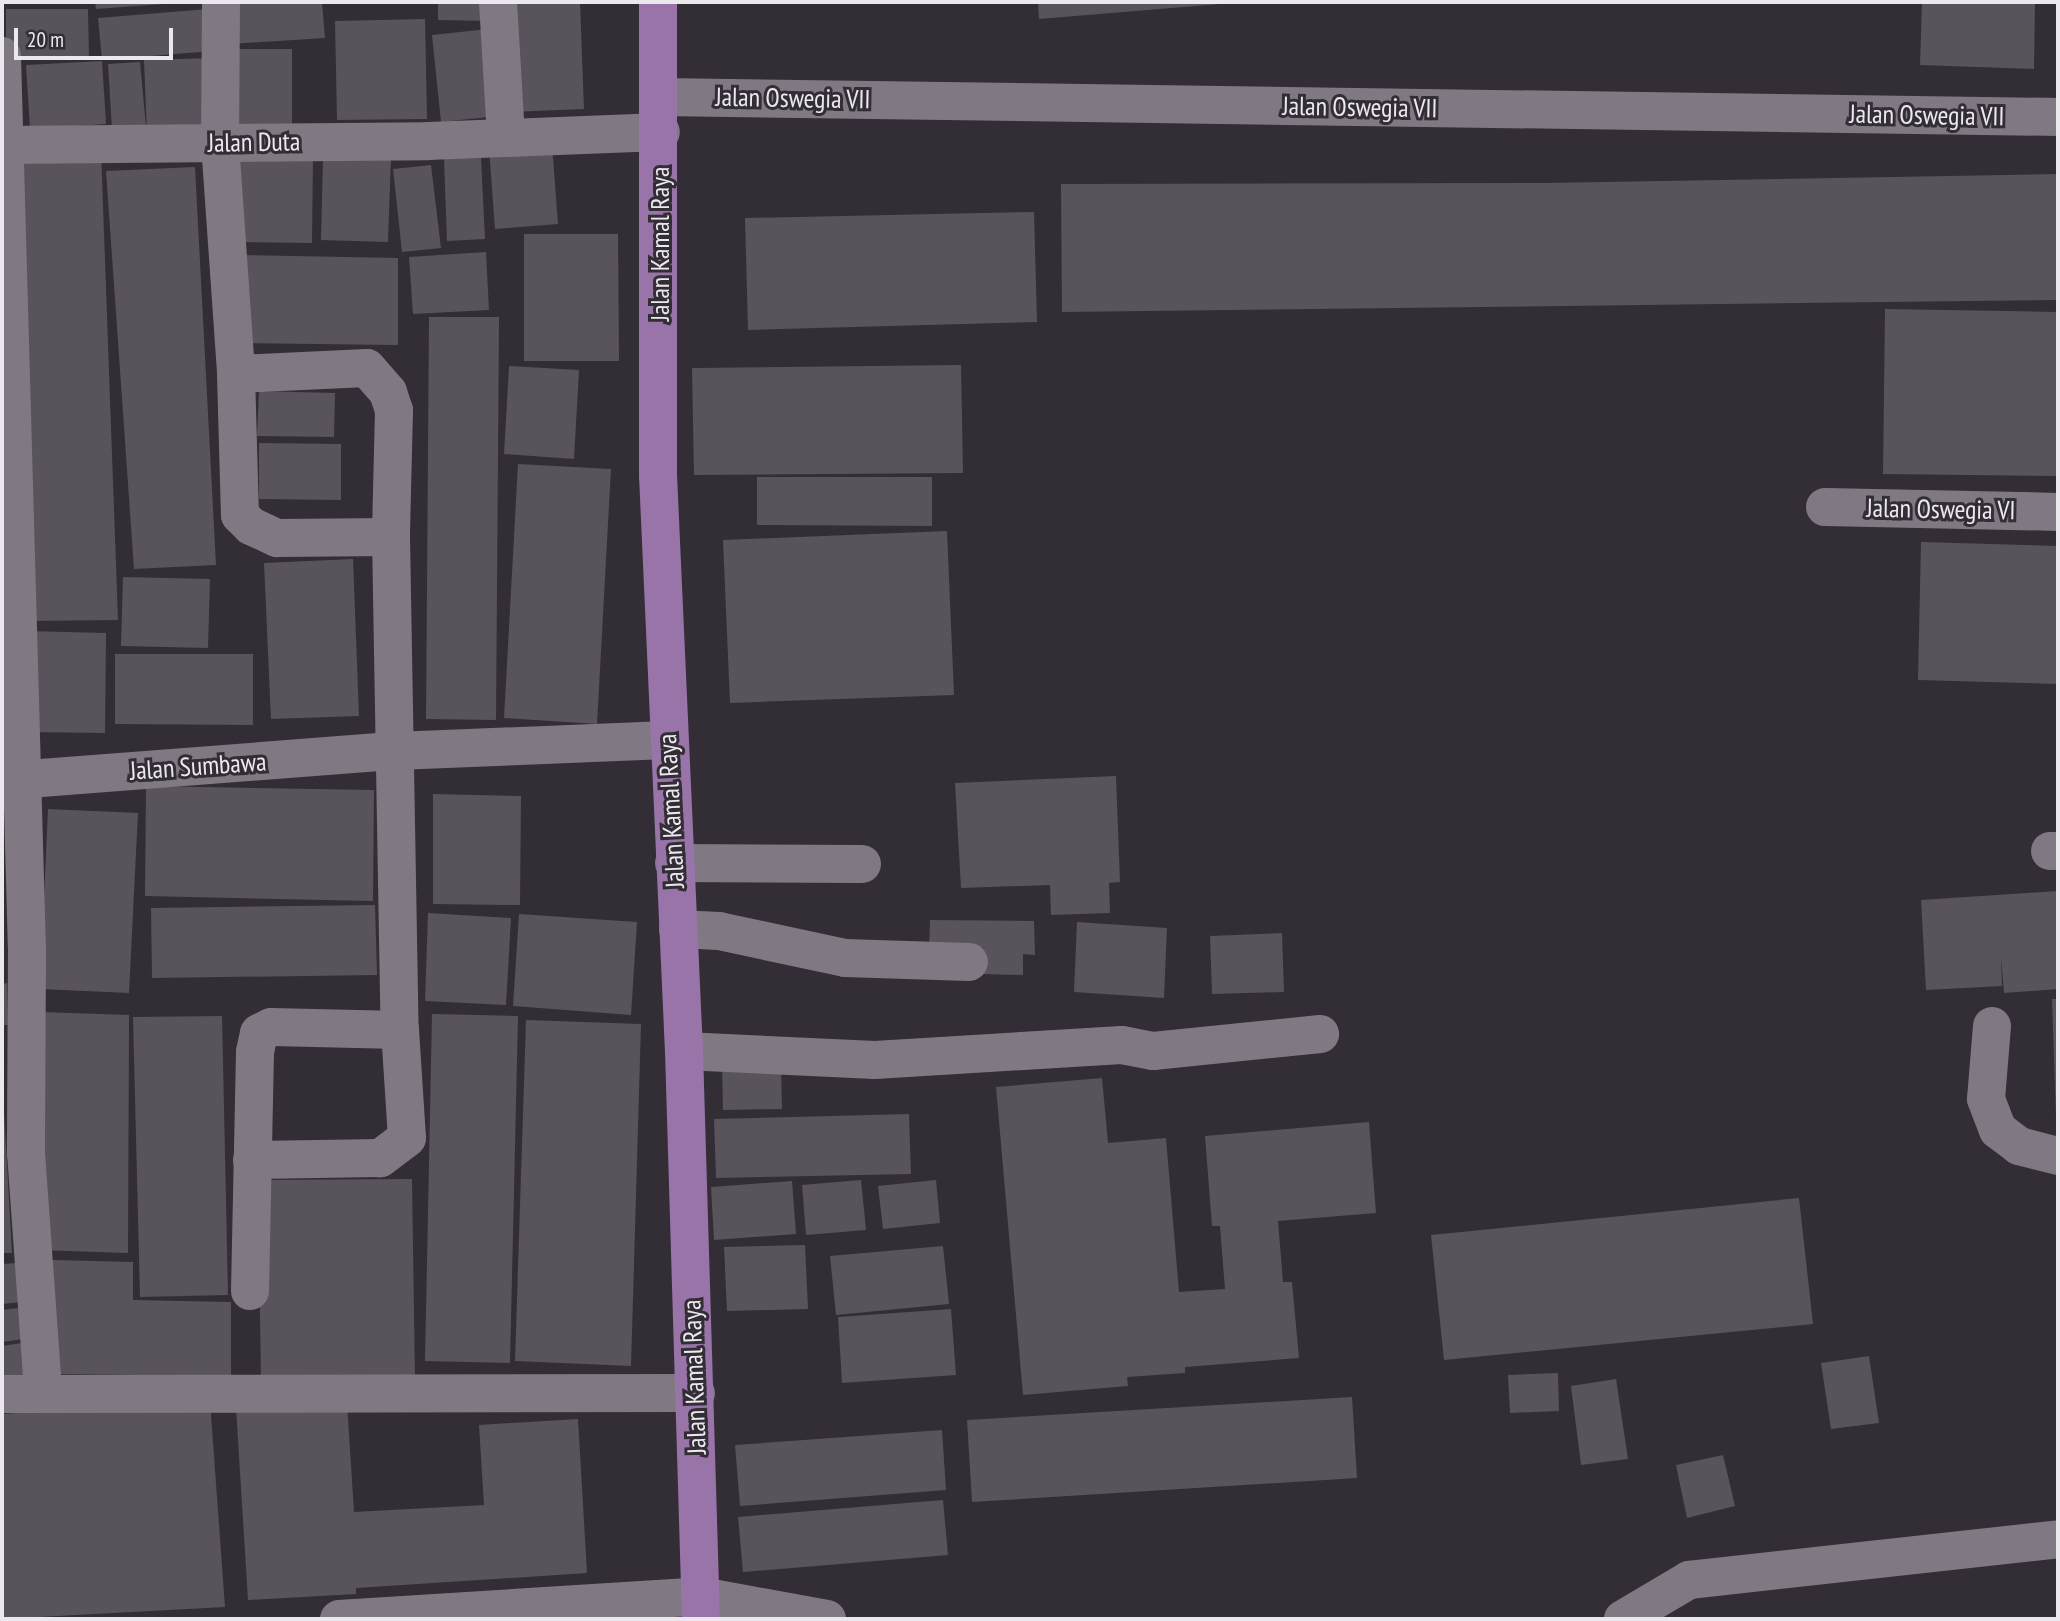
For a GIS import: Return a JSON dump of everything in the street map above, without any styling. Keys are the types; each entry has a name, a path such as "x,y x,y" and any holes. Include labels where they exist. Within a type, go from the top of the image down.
{"main road":[{"name":"Jalan Kamal Raya","path":"658,2 661,114 658,475 667,740 684,1051 701,1608"}],"street":[{"path":"221,2 220,143 236,374 240,515 251,526 277,538 391,537"},
{"path":"498,2 506,138"},
{"path":"2,56 11,780 27,949 26,1153 43,1390"},
{"name":"Jalan Duta","path":"3,145 506,138 661,114"},
{"name":"Jalan Oswegia VII","path":"661,114 2058,117"},
{"path":"236,374 367,368 380,380 394,410 391,537 400,1030 407,1138 380,1158 252,1160"},
{"name":"Jalan Oswegia VI","path":"1825,507 2058,512"},
{"name":"Jalan Sumbawa","path":"11,780 395,751 667,740"},
{"path":"674,863 862,864"},
{"path":"678,929 719,931 845,958 970,962"},
{"path":"1993,1026 1986,1099 1998,1130 2019,1146 2058,1156"},
{"path":"250,1290 252,1160 259,1033 271,1027 400,1030"},
{"path":"684,1051 875,1060 1122,1045 1153,1051 1320,1034"},
{"path":"2,1394 43,1390 696,1394"},
{"path":"1623,1619 1689,1580 2058,1539"},
{"path":"339,1619 701,1608 827,1619"}],"building":[{"path":"95,2 163,2 163,4 96,9"},
{"path":"227,2 322,2 325,38 230,44"},
{"path":"438,2 489,2 488,21 438,20"},
{"path":"505,2 580,2 584,109 511,112"},
{"path":"1038,2 1220,2 1220,4 1039,19"},
{"path":"1922,2 2035,2 2034,69 1920,65"},
{"path":"6,9 88,9 89,60 6,59"},
{"path":"208,9 212,51 102,60 98,18"},
{"path":"425,19 427,119 337,120 335,21"},
{"path":"488,29 498,116 441,122 432,35"},
{"path":"230,49 292,49 292,127 231,127"},
{"path":"213,58 216,132 147,134 144,60"},
{"path":"102,61 106,124 30,129 26,65"},
{"path":"140,62 146,127 112,129 108,64"},
{"path":"552,144 558,224 495,229 489,148"},
{"path":"101,150 118,620 29,621 12,153"},
{"path":"238,154 313,155 312,243 237,242"},
{"path":"323,156 391,158 388,242 321,240"},
{"path":"481,157 485,239 447,241 444,159"},
{"path":"431,165 441,248 402,252 393,169"},
{"path":"195,167 216,565 134,569 106,171"},
{"path":"2058,174 2058,300 1062,312 1061,184 1545,183"},
{"path":"1034,212 1037,322 748,330 745,218"},
{"path":"524,234 618,234 619,361 524,361"},
{"path":"486,252 489,310 413,314 409,257"},
{"path":"239,255 398,258 398,345 238,343"},
{"path":"1885,309 2058,312 2058,476 1883,474"},
{"path":"429,317 499,317 496,720 426,719"},
{"path":"961,365 963,473 694,475 692,368"},
{"path":"509,366 579,370 574,459 504,454"},
{"path":"259,391 335,393 334,437 257,436"},
{"path":"259,443 341,444 341,500 259,499"},
{"path":"518,464 611,469 597,724 504,718"},
{"path":"757,477 932,477 932,526 757,525"},
{"path":"947,531 954,695 730,703 723,540"},
{"path":"1921,542 2058,546 2058,684 1918,680"},
{"path":"353,559 359,716 271,719 264,563"},
{"path":"123,577 210,579 208,648 121,646"},
{"path":"26,631 106,633 105,733 27,732"},
{"path":"115,654 253,654 253,725 115,724"},
{"path":"1116,776 1120,882 1109,883 1110,913 1051,915 1050,885 961,888 955,783"},
{"path":"146,786 374,790 373,901 145,896"},
{"path":"433,794 521,796 520,905 433,904"},
{"path":"48,809 138,813 129,993 40,989"},
{"path":"2058,891 2058,989 2004,993 2001,956 2002,986 1926,990 1921,900"},
{"path":"375,905 377,975 152,978 151,908"},
{"path":"428,913 511,918 506,1005 425,1001"},
{"path":"519,914 637,922 631,1015 513,1006"},
{"path":"930,920 1034,921 1035,955 1023,954 1023,975 981,974 929,952"},
{"path":"1077,922 1167,928 1164,998 1074,992"},
{"path":"1282,933 1284,992 1212,994 1210,936"},
{"path":"7,983 8,1025 2,1025 2,984"},
{"path":"2052,999 2058,999 2058,1118 2056,1118"},
{"path":"40,1012 129,1015 128,1253 38,1250"},
{"path":"432,1014 518,1016 510,1363 425,1361"},
{"path":"222,1016 228,1295 140,1297 133,1017"},
{"path":"526,1020 641,1024 631,1366 515,1361"},
{"path":"781,1063 782,1109 723,1110 722,1064"},
{"path":"2,1076 12,1253 2,1253"},
{"path":"1102,1078 1108,1143 1166,1138 1179,1292 1225,1289 1220,1226 1212,1226 1205,1136 1369,1122 1376,1213 1278,1221 1283,1282 1292,1282 1299,1358 1185,1367 1185,1373 1127,1377 1128,1386 1023,1395 996,1087"},
{"path":"909,1114 911,1174 716,1178 714,1119"},
{"path":"412,1179 415,1379 261,1380 258,1180"},
{"path":"861,1180 866,1230 806,1235 802,1185"},
{"path":"936,1180 940,1223 883,1229 878,1186"},
{"path":"792,1181 796,1234 714,1240 711,1187"},
{"path":"1799,1198 1813,1324 1444,1360 1431,1235"},
{"path":"805,1245 808,1309 727,1311 724,1247"},
{"path":"943,1246 949,1304 836,1315 830,1256"},
{"path":"52,1260 133,1262 133,1300 231,1302 231,1376 51,1374"},
{"path":"18,1263 22,1302 2,1304 2,1264"},
{"path":"27,1307 31,1338 2,1342 2,1310"},
{"path":"951,1309 956,1375 842,1383 838,1317"},
{"path":"28,1342 33,1380 2,1383 2,1346"},
{"path":"1869,1356 1879,1423 1831,1429 1821,1363"},
{"path":"1558,1373 1559,1411 1510,1413 1508,1375"},
{"path":"1616,1379 1628,1459 1581,1465 1571,1386"},
{"path":"1352,1397 1357,1478 972,1502 967,1420"},
{"path":"210,1401 225,1607 2,1619 2,1414"},
{"path":"347,1402 354,1512 484,1505 479,1425 578,1419 587,1573 356,1588 356,1594 248,1600 236,1408"},
{"path":"942,1430 946,1490 740,1506 735,1445"},
{"path":"1723,1455 1735,1506 1687,1518 1676,1465"},
{"path":"943,1500 948,1555 743,1572 738,1517"}]}
